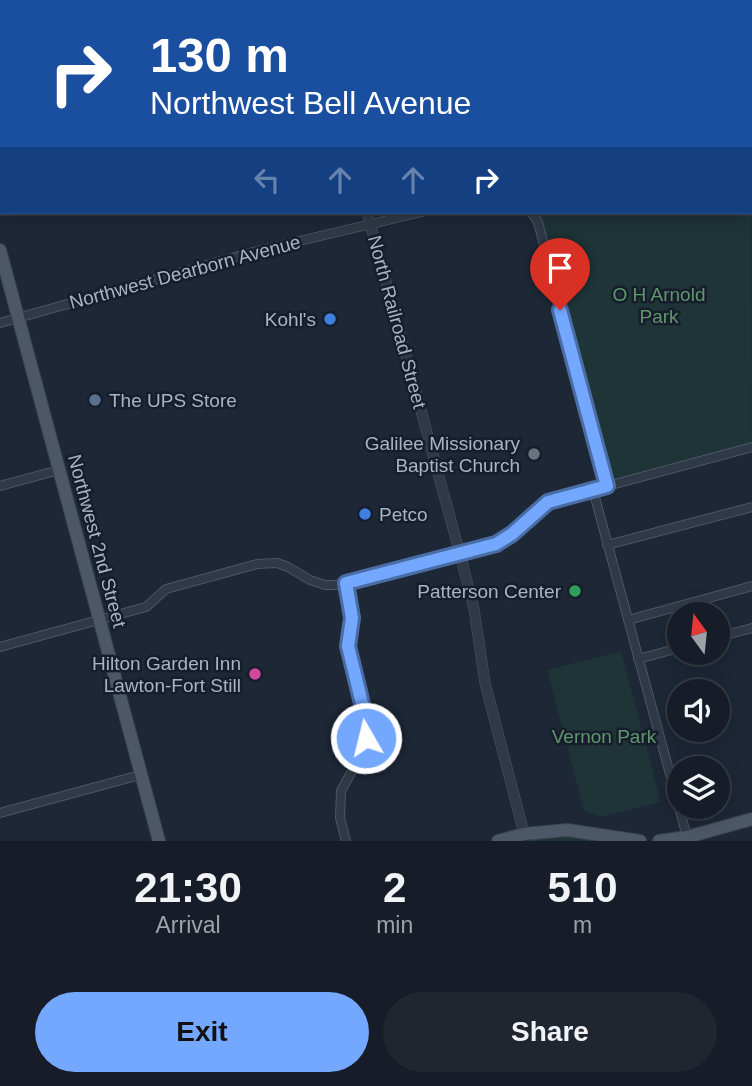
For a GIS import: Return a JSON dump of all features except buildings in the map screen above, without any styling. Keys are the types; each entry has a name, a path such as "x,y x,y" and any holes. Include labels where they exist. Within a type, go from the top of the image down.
{"main road":[{"name":"Northwest 2nd Street","path":"0,250 159,841"},
{"path":"660,841 752,819"},
{"path":"498,841 567,830 640,841"}],"street":[{"name":"North Railroad Street","path":"368,214 474,609 485,683 525,837"},
{"name":"Northwest Dearborn Avenue","path":"0,323 257,251 413,214"},
{"path":"532,214 538,222 607,486"},
{"path":"0,648 146,607 166,589 257,564 277,564 325,585 346,583 460,554 496,544 512,534 548,502 752,447"},
{"path":"0,486 59,470"},
{"path":"593,490 687,836"},
{"path":"607,545 752,507"},
{"path":"346,583 352,618 349,659 367,727 364,749 341,792 340,818 346,841"},
{"path":"628,620 752,586"},
{"path":"730,634 752,628"},
{"path":"638,659 667,651"},
{"path":"0,813 140,775"}],"green space":[{"name":"O H Arnold Park","path":"537,214 751,214 752,443 614,480 608,474 543,224"},
{"name":"Vernon Park","path":"621,651 661,802 600,817 584,810 547,670"},
{"path":"547,834 611,841 530,841 529,837"}],"place":[{"name":"Kohl's","path":"330,319"},
{"name":"The UPS Store","path":"95,400"},
{"name":"Galilee Missionary Baptist Church","path":"534,454"},
{"name":"Petco","path":"365,514"},
{"name":"Patterson Center","path":"575,591"},
{"name":"Hilton Garden Inn Lawton-Fort Still","path":"255,674"}],"route":[{"path":"366,738 364,712 349,659 352,618 346,583 496,544 512,534 548,502 607,486 560,310"}]}
